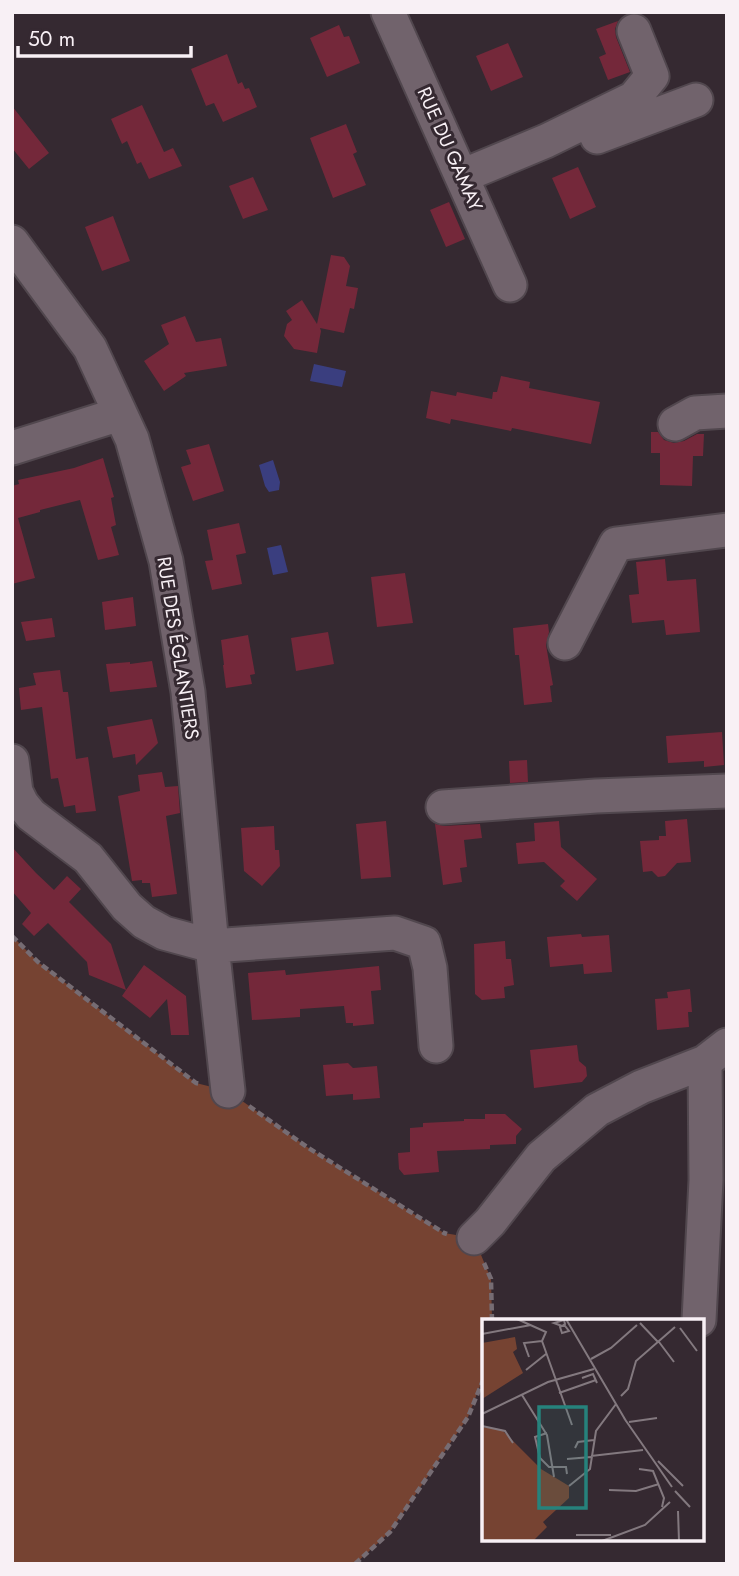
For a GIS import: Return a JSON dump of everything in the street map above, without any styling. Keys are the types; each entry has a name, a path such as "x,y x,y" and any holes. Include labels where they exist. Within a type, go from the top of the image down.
{"street":[{"name":"RUE DU GAMAY","path":"388,12 510,285"},
{"path":"466,185 634,97 652,76 634,31"},
{"path":"466,185 696,100"},
{"name":"RUE DES ÉGLANTIERS","path":"12,242 90,348 132,439 166,561 188,692 228,1091"},
{"path":"675,424 695,413 727,411"},
{"path":"12,448 120,414"},
{"path":"565,643 616,544 727,530"},
{"path":"12,764 16,792 31,815 88,858 127,908 164,933 212,946 395,933 424,943 430,968 436,1046"},
{"path":"443,807 727,790"},
{"path":"474,1238 490,1222 541,1157 597,1110 716,1053 699,1319"}],"path":[{"path":"474,1238 491,1279 492,1319"},
{"path":"355,1564 390,1532 468,1417 482,1383"}],"shaded area":[{"path":"314,364 346,371 342,387 310,381"},
{"path":"273,460 280,482 279,490 269,492 259,465"},
{"path":"281,545 288,572 273,575 267,548"},
{"path":"12,936 38,962 196,1083 228,1091 307,1147 444,1233 474,1238 491,1279 492,1319 482,1319 482,1381 468,1417 390,1532 355,1564 12,1564"}],"building":[{"path":"618,21 616,37 630,72 608,80 599,57 606,54 596,29"},
{"path":"339,25 344,37 349,36 360,63 327,77 310,38"},
{"path":"508,43 523,77 491,91 476,56"},
{"path":"227,54 238,84 242,82 245,89 249,88 257,107 223,122 214,103 206,106 191,69"},
{"path":"142,105 164,152 173,148 182,166 149,179 141,162 137,164 127,141 122,144 111,119"},
{"path":"12,106 49,153 29,169 12,148"},
{"path":"346,124 357,152 353,154 366,185 333,198 310,138"},
{"path":"578,167 596,207 570,219 552,178"},
{"path":"253,177 268,210 243,219 229,186"},
{"path":"449,202 465,239 446,247 430,210"},
{"path":"113,216 130,261 102,271 85,227"},
{"path":"331,255 344,257 350,266 346,286 358,288 354,309 350,308 344,333 320,328 317,353 294,349 284,336 287,324 292,320 286,311 302,300 317,324"},
{"path":"185,316 196,342 221,338 227,366 184,373 186,376 164,391 144,361 169,344 161,325"},
{"path":"501,376 530,382 529,388 600,402 591,444 512,428 511,431 451,419 450,424 426,418 431,391 456,396 457,392 492,399 493,392 497,392"},
{"path":"651,432 658,432 664,440 674,443 704,434 703,456 693,456 692,486 660,485 660,453 651,453"},
{"path":"209,444 224,491 193,501 181,467 191,464 186,450"},
{"path":"103,458 114,497 111,498 116,525 111,527 119,555 98,560 80,500 40,510 18,518 35,578 12,584 12,486 19,484 18,480 74,468"},
{"path":"239,523 246,553 236,555 242,584 212,590 205,561 213,560 207,530"},
{"path":"665,559 667,581 696,579 700,632 666,635 664,620 632,623 629,595 639,594 636,562"},
{"path":"405,573 413,623 377,627 371,577"},
{"path":"133,597 136,626 105,630 102,602"},
{"path":"52,618 55,637 26,641 21,622"},
{"path":"548,624 546,645 553,685 550,686 552,702 524,705 519,655 515,655 513,628"},
{"path":"328,632 334,664 296,671 291,638"},
{"path":"248,635 255,674 250,675 252,684 226,688 221,640"},
{"path":"152,661 157,687 110,692 106,664"},
{"path":"60,670 63,692 68,692 76,759 88,757 96,811 76,813 75,805 64,807 58,778 51,779 42,707 21,710 19,688 36,685 33,673"},
{"path":"152,719 158,743 136,765 135,754 113,758 107,727"},
{"path":"722,732 724,765 704,767 704,761 668,763 666,736"},
{"path":"527,760 528,782 510,783 509,761"},
{"path":"162,772 165,787 178,786 180,813 166,816 177,894 152,897 150,883 132,881 118,796 140,791 138,775"},
{"path":"687,819 691,862 677,863 665,876 658,877 652,871 643,872 640,841 659,840 659,836 666,836 665,821"},
{"path":"386,821 391,877 361,879 356,824"},
{"path":"559,821 561,847 597,879 577,901 560,886 565,881 544,862 518,864 516,843 535,841 534,823"},
{"path":"435,824 480,824 482,838 464,840 467,867 460,868 462,882 443,885"},
{"path":"274,826 275,850 279,850 280,866 262,886 244,871 241,828"},
{"path":"12,847 54,890 67,876 81,889 69,902 111,944 126,990 89,975 87,962 48,923 34,936 22,924 31,913 12,891"},
{"path":"581,934 582,937 609,935 612,972 584,974 583,964 550,967 547,937"},
{"path":"505,941 506,959 511,959 514,985 504,987 505,998 482,1000 475,994 474,944"},
{"path":"144,965 186,996 189,1035 171,1035 167,999 150,1018 122,996"},
{"path":"379,966 381,990 371,991 374,1024 353,1026 353,1023 346,1023 344,1006 300,1009 300,1017 252,1020 248,973 285,970 286,975"},
{"path":"690,989 692,1012 688,1012 689,1027 657,1030 655,999 668,998 667,992"},
{"path":"577,1045 579,1061 586,1067 587,1076 582,1082 534,1088 530,1050"},
{"path":"348,1063 353,1068 377,1066 380,1098 353,1100 353,1094 326,1096 323,1065"},
{"path":"485,1114 505,1114 522,1129 516,1136 516,1144 490,1145 490,1149 437,1151 439,1172 404,1175 399,1169 398,1153 410,1152 410,1128 423,1127 423,1123 485,1119"}]}
